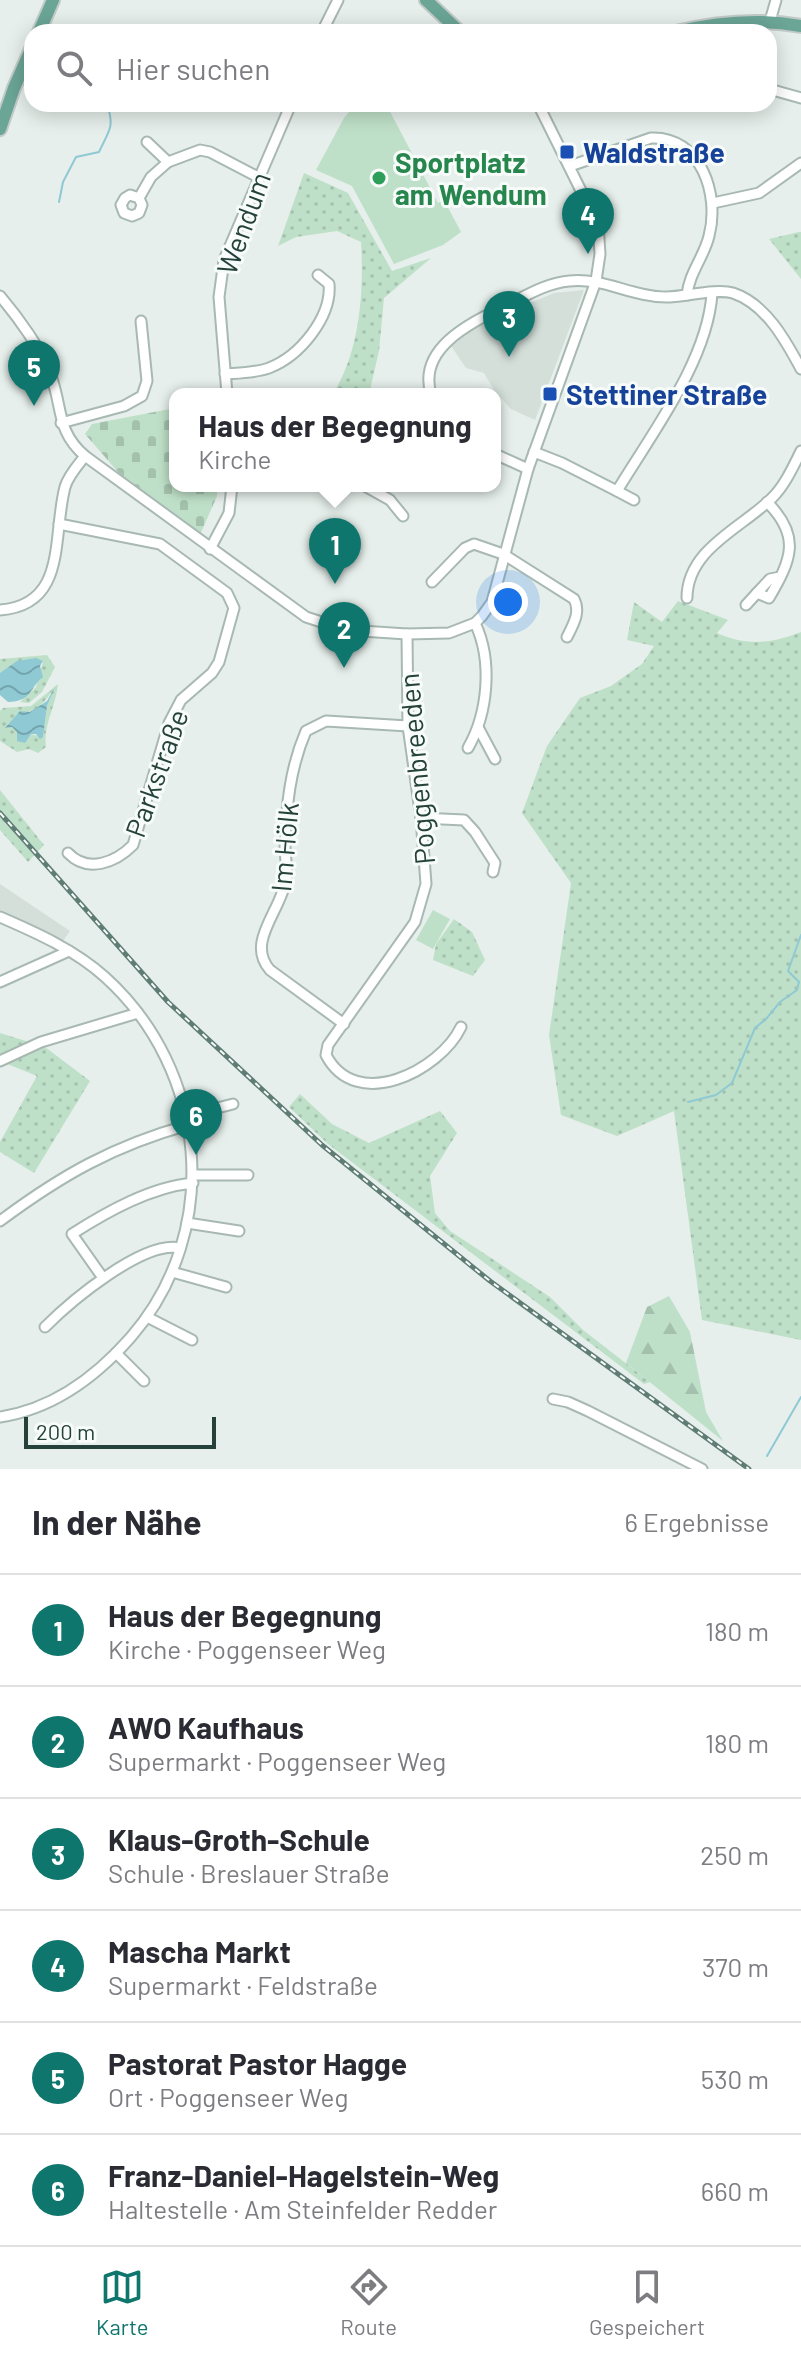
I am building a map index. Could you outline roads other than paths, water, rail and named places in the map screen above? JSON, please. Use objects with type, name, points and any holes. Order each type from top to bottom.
[{"type":"main road","points":[[426,0],[452,24]]},
{"type":"main road","points":[[42,24],[52,1]]},
{"type":"main road","points":[[711,24],[770,21],[801,26]]},
{"type":"main road","points":[[0,129],[24,65]]},
{"type":"street","points":[[326,24],[338,0]]},
{"type":"street","points":[[770,21],[776,0]]},
{"type":"street","points":[[777,91],[801,98]]},
{"type":"street","name":"Wendum","points":[[226,388],[219,297],[222,270],[228,248],[287,112]]},
{"type":"street","points":[[0,296],[51,374],[61,423],[74,447],[85,456],[294,610],[318,622],[346,630],[449,633],[475,623],[492,602],[528,469],[596,281],[600,254],[598,225],[542,112]]},
{"type":"street","points":[[570,166],[636,143],[664,138],[680,143],[694,155],[713,203],[709,237],[694,268],[687,295]]},
{"type":"street","points":[[147,142],[168,162]]},
{"type":"street","points":[[139,198],[151,177],[168,162],[200,150],[210,152],[258,177]]},
{"type":"street","points":[[713,203],[759,193],[801,163]]},
{"type":"street","points":[[225,374],[255,372],[271,367],[301,345],[317,327],[330,299],[329,284],[318,275]]},
{"type":"street","points":[[430,388],[430,368],[436,355],[468,325],[543,287],[569,281],[596,281],[629,292],[663,297],[732,293],[759,309],[783,334],[801,369]]},
{"type":"street","points":[[617,491],[693,364],[707,325],[712,293]]},
{"type":"street","points":[[61,423],[124,406],[142,396],[147,381],[141,321]]},
{"type":"street","points":[[687,598],[686,584],[706,553],[777,492],[801,451]]},
{"type":"street","points":[[534,452],[634,500]]},
{"type":"street","points":[[0,610],[32,603],[43,592],[52,570],[66,484],[85,456]]},
{"type":"street","points":[[501,457],[528,469]]},
{"type":"street","points":[[210,549],[229,513],[231,492]]},
{"type":"street","points":[[376,492],[390,500],[403,516]]},
{"type":"street","points":[[746,605],[757,593],[769,598],[791,552],[790,528],[767,502]]},
{"type":"street","name":"Parkstraße","points":[[59,524],[160,544],[227,593],[234,608],[219,662],[212,673],[181,700],[169,723],[133,845],[104,864],[74,859],[68,853]]},
{"type":"street","points":[[432,582],[465,548],[474,544],[503,554],[574,599],[577,609],[567,637]]},
{"type":"street","points":[[468,748],[479,729],[485,687],[483,653],[475,623]]},
{"type":"street","name":"Poggenbreeden","points":[[407,634],[408,726],[421,818],[426,884],[415,922],[326,1050],[330,1064],[354,1081],[379,1083],[424,1066],[457,1035],[461,1027]]},
{"type":"street","name":"Im Hölk","points":[[344,1024],[270,970],[262,962],[259,950],[287,877],[288,794],[296,754],[306,731],[326,721],[408,726]]},
{"type":"street","points":[[479,729],[495,759]]},
{"type":"street","points":[[421,818],[464,820],[495,863],[493,872]]},
{"type":"street","points":[[0,917],[69,951],[110,981],[138,1013],[166,1061],[187,1121],[193,1179],[180,1248],[172,1272],[147,1317],[94,1374],[60,1397],[30,1410],[0,1417]]},
{"type":"street","points":[[0,982],[69,951]]},
{"type":"street","points":[[0,1061],[41,1042],[138,1013]]},
{"type":"street","points":[[0,1221],[47,1186],[86,1163],[233,1104]]},
{"type":"street","points":[[103,1278],[72,1234],[116,1209],[193,1179],[248,1175]]},
{"type":"street","points":[[187,1223],[239,1231]]},
{"type":"street","points":[[45,1327],[67,1304],[103,1278],[155,1251],[172,1246],[180,1248]]},
{"type":"street","points":[[172,1272],[226,1287]]},
{"type":"street","points":[[147,1317],[192,1340]]},
{"type":"street","points":[[116,1353],[144,1381]]},
{"type":"street","points":[[553,1399],[578,1406],[702,1469]]},
{"type":"water","points":[[36,658],[43,661],[40,666],[43,677],[26,697],[8,702],[0,695],[0,673],[17,661]]},
{"type":"water","points":[[56,685],[47,706],[43,737],[40,739],[36,734],[31,734],[25,743],[17,741],[17,732],[12,727],[5,728],[20,711],[30,712],[47,701]]},
{"type":"waterway","points":[[59,202],[63,182],[76,157],[99,152],[110,129],[109,112]]},
{"type":"waterway","points":[[688,1102],[716,1095],[732,1083],[755,1028],[780,1002],[797,990],[799,982],[788,971],[801,935]]},
{"type":"waterway","points":[[767,1456],[801,1397]]},
{"type":"railway","points":[[0,813],[168,1002],[322,1145],[490,1281],[749,1469]]},
{"type":"place","name":"Waldstraße","points":[[567,152]]},
{"type":"place","name":"Sportplatz am Wendum","points":[[379,178]]},
{"type":"place","name":"Mascha Markt","points":[[588,254]]},
{"type":"place","name":"Klaus-Groth-Schule","points":[[509,357]]},
{"type":"place","name":"Stettiner Straße","points":[[550,394]]},
{"type":"place","name":"Pastorat Pastor Hagge","points":[[34,406]]},
{"type":"place","name":"Haus der Begegnung","points":[[335,584]]},
{"type":"place","name":"AWO Kaufhaus","points":[[344,668]]},
{"type":"place","name":"Franz-Daniel-Hagelstein-Weg","points":[[196,1155]]}]
